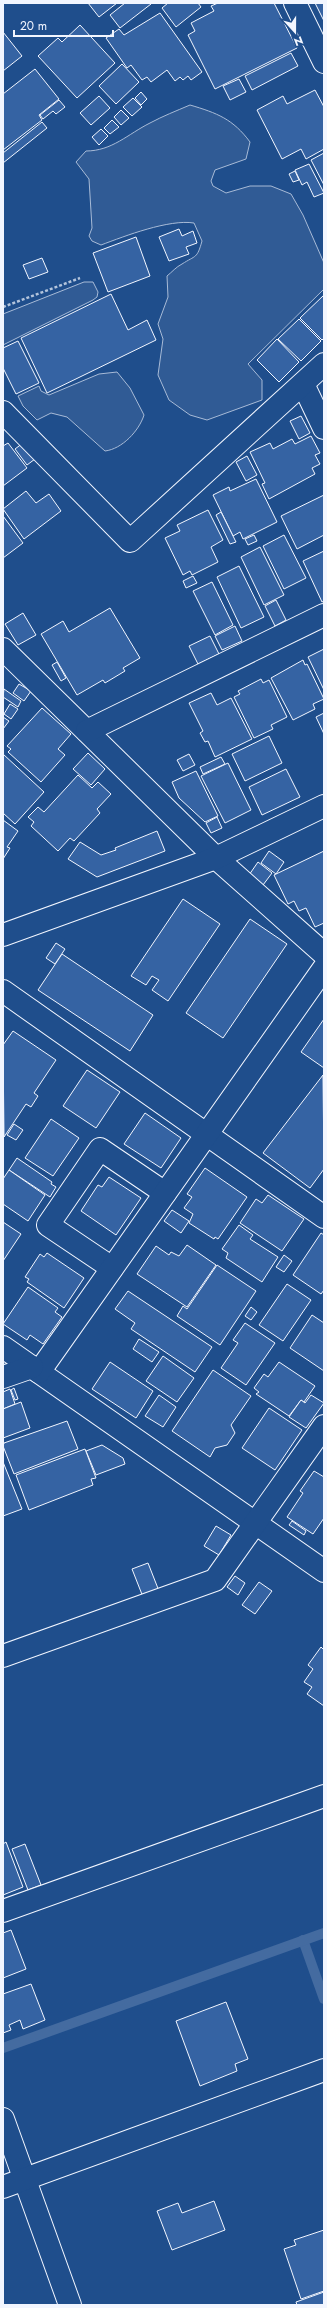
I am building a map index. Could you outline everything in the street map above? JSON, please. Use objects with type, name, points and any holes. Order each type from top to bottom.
[{"type":"street","points":[[295,3],[324,62]]},
{"type":"street","points":[[3,412],[130,541],[324,364]]},
{"type":"street","points":[[303,384],[324,428]]},
{"type":"street","points":[[87,731],[324,615]]},
{"type":"street","points":[[3,649],[216,858],[324,954]]},
{"type":"street","points":[[3,935],[216,858],[324,806]]},
{"type":"street","points":[[3,1377],[35,1370],[112,1268],[324,968]]},
{"type":"street","points":[[3,991],[324,1217]]},
{"type":"street","points":[[112,1268],[48,1225],[100,1149],[165,1193]]},
{"type":"street","points":[[3,1347],[324,1571]]},
{"type":"street","points":[[3,1656],[215,1580],[324,1426]]},
{"type":"street","points":[[3,1911],[324,1796]]},
{"type":"street","points":[[3,2187],[324,2070]]},
{"type":"street","points":[[3,2119],[70,2305]]},
{"type":"path","points":[[3,307],[80,278]]},
{"type":"shaded area","points":[[190,105],[216,114],[231,122],[250,142],[246,159],[215,170],[211,181],[213,186],[226,193],[250,186],[271,186],[291,194],[303,215],[324,263],[324,289],[248,364],[262,380],[262,400],[207,420],[190,415],[169,400],[158,375],[163,339],[158,324],[168,297],[167,276],[195,256],[199,251],[202,241],[194,223],[172,223],[134,233],[101,245],[92,241],[89,236],[92,228],[89,179],[76,162],[86,151],[112,145],[155,120]]},
{"type":"shaded area","points":[[84,282],[93,282],[98,292],[97,297],[3,345],[3,314]]},
{"type":"shaded area","points":[[117,372],[130,388],[144,415],[134,433],[118,447],[111,450],[105,451],[67,417],[51,413],[37,420],[23,406],[18,396],[39,386],[41,391],[49,395],[99,374]]},
{"type":"building","points":[[88,3],[117,3],[99,17]]},
{"type":"building","points":[[125,3],[151,4],[120,28],[110,15]]},
{"type":"building","points":[[168,3],[198,3],[201,7],[176,27],[162,8]]},
{"type":"building","points":[[218,3],[274,3],[297,48],[215,89],[188,35],[195,31],[191,23],[214,11],[211,6]]},
{"type":"building","points":[[315,3],[324,3],[324,21]]},
{"type":"building","points":[[160,13],[202,72],[191,80],[188,76],[183,80],[180,77],[175,81],[167,70],[151,82],[147,77],[142,80],[131,65],[127,68],[106,38],[119,29],[124,35]]},
{"type":"building","points":[[80,25],[115,63],[77,98],[38,56],[58,38],[62,42]]},
{"type":"building","points":[[3,32],[22,56],[3,71]]},
{"type":"building","points":[[291,53],[298,66],[252,90],[245,76]]},
{"type":"building","points":[[122,64],[139,82],[116,104],[99,86]]},
{"type":"building","points":[[35,69],[59,99],[39,115],[42,120],[3,150],[3,94]]},
{"type":"building","points":[[239,79],[246,92],[230,100],[223,86]]},
{"type":"building","points":[[315,90],[324,107],[324,149],[306,159],[301,149],[282,159],[257,110],[283,96],[287,104]]},
{"type":"building","points":[[141,92],[147,99],[141,105],[135,98]]},
{"type":"building","points":[[99,96],[110,108],[91,125],[80,113]]},
{"type":"building","points":[[133,98],[142,107],[132,116],[123,107]]},
{"type":"building","points":[[59,100],[65,107],[56,114],[53,111],[43,119],[40,115]]},
{"type":"building","points":[[121,110],[129,118],[121,125],[114,117]]},
{"type":"building","points":[[112,120],[119,127],[110,134],[104,128]]},
{"type":"building","points":[[42,122],[47,128],[3,163],[3,153]]},
{"type":"building","points":[[101,129],[108,136],[99,145],[92,137]]},
{"type":"building","points":[[324,153],[324,185],[311,160]]},
{"type":"building","points":[[309,164],[324,193],[314,197],[307,182],[302,185],[295,170]]},
{"type":"building","points":[[295,171],[299,180],[293,182],[289,174]]},
{"type":"building","points":[[179,229],[182,236],[193,231],[197,243],[186,247],[189,254],[169,261],[159,237]]},
{"type":"building","points":[[136,237],[150,276],[108,292],[93,253]]},
{"type":"building","points":[[42,258],[48,272],[29,279],[23,265]]},
{"type":"building","points":[[111,294],[128,330],[147,320],[156,340],[47,393],[21,338]]},
{"type":"building","points":[[324,295],[324,338],[322,340],[300,318]]},
{"type":"building","points":[[299,319],[321,341],[301,361],[278,339]]},
{"type":"building","points":[[277,339],[299,362],[279,382],[257,360]]},
{"type":"building","points":[[18,341],[39,383],[16,394],[3,368],[3,348]]},
{"type":"building","points":[[301,416],[310,433],[299,439],[290,421]]},
{"type":"building","points":[[311,436],[320,453],[315,455],[320,464],[312,468],[315,474],[269,499],[262,484],[265,483],[250,452],[270,443],[273,449],[292,439],[295,444]]},
{"type":"building","points":[[8,443],[27,468],[3,486],[3,446]]},
{"type":"building","points":[[23,443],[35,459],[27,465],[15,449]]},
{"type":"building","points":[[247,456],[257,475],[246,481],[236,462]]},
{"type":"building","points":[[256,479],[277,522],[243,539],[240,532],[233,536],[213,495],[229,487],[230,491]]},
{"type":"building","points":[[26,491],[36,503],[49,494],[61,511],[24,539],[3,509]]},
{"type":"building","points":[[324,495],[324,535],[297,549],[281,516]]},
{"type":"building","points":[[208,510],[223,540],[211,547],[218,562],[192,575],[190,571],[183,575],[165,538],[180,531],[177,525]]},
{"type":"building","points":[[221,512],[236,542],[230,544],[216,515]]},
{"type":"building","points":[[3,516],[23,543],[3,558]]},
{"type":"building","points":[[254,535],[257,541],[248,545],[245,539]]},
{"type":"building","points":[[284,535],[306,578],[284,589],[263,546]]},
{"type":"building","points":[[260,547],[284,595],[264,605],[241,557]]},
{"type":"building","points":[[324,551],[324,601],[322,602],[303,561]]},
{"type":"building","points":[[239,566],[264,617],[241,628],[217,577]]},
{"type":"building","points":[[193,576],[197,583],[186,588],[183,581]]},
{"type":"building","points":[[212,582],[233,625],[215,635],[193,591]]},
{"type":"building","points":[[276,600],[286,620],[275,626],[265,606]]},
{"type":"building","points":[[110,608],[140,658],[123,668],[125,671],[105,683],[103,680],[77,695],[41,634],[63,621],[69,632]]},
{"type":"building","points":[[23,613],[36,635],[18,645],[5,624]]},
{"type":"building","points":[[235,626],[242,641],[222,650],[215,636]]},
{"type":"building","points":[[210,636],[219,654],[198,664],[189,646]]},
{"type":"building","points":[[324,649],[324,690],[308,657]]},
{"type":"building","points":[[303,660],[305,665],[307,664],[324,699],[313,704],[315,709],[293,720],[271,678]]},
{"type":"building","points":[[57,662],[66,678],[61,681],[52,665]]},
{"type":"building","points":[[261,679],[263,683],[269,680],[287,717],[271,725],[273,729],[254,738],[234,697],[240,694],[238,691]]},
{"type":"building","points":[[19,684],[31,691],[24,701],[13,693]]},
{"type":"building","points":[[4,689],[21,701],[18,707],[3,697]]},
{"type":"building","points":[[211,693],[217,705],[231,698],[252,739],[215,757],[208,741],[205,742],[200,733],[203,731],[189,703]]},
{"type":"building","points":[[10,704],[18,709],[11,719],[4,714]]},
{"type":"building","points":[[42,708],[71,734],[58,749],[65,755],[41,782],[8,752],[11,749],[7,746]]},
{"type":"building","points":[[324,713],[324,734],[316,717]]},
{"type":"building","points":[[3,717],[9,721],[3,729]]},
{"type":"building","points":[[269,736],[282,763],[245,781],[232,754]]},
{"type":"building","points":[[88,753],[105,769],[91,785],[73,769]]},
{"type":"building","points":[[3,754],[44,792],[15,824],[3,813]]},
{"type":"building","points":[[189,754],[195,765],[183,771],[177,760]]},
{"type":"building","points":[[221,757],[225,764],[203,774],[200,767]]},
{"type":"building","points":[[228,763],[251,810],[225,823],[201,776]]},
{"type":"building","points":[[286,769],[300,797],[262,815],[249,787]]},
{"type":"building","points":[[196,771],[218,816],[205,822],[179,798],[172,782]]},
{"type":"building","points":[[78,775],[92,788],[98,782],[111,794],[97,809],[100,813],[74,841],[70,838],[58,851],[31,826],[34,822],[28,817],[38,807],[44,812]]},
{"type":"building","points":[[217,817],[222,828],[211,833],[206,823]]},
{"type":"building","points":[[3,820],[18,831],[7,847],[10,848],[3,859]]},
{"type":"building","points":[[157,831],[165,851],[97,877],[68,859],[80,842],[101,855],[116,850],[115,848]]},
{"type":"building","points":[[269,851],[284,862],[276,874],[261,863]]},
{"type":"building","points":[[324,851],[324,923],[315,927],[306,908],[299,911],[294,901],[288,904],[274,875]]},
{"type":"building","points":[[258,862],[272,873],[263,885],[249,875]]},
{"type":"building","points":[[183,899],[220,924],[168,1001],[152,990],[159,980],[152,976],[146,985],[131,976]]},
{"type":"building","points":[[250,919],[287,944],[223,1038],[186,1013]]},
{"type":"building","points":[[56,943],[65,949],[55,964],[46,958]]},
{"type":"building","points":[[62,954],[153,1015],[130,1051],[38,990]]},
{"type":"building","points":[[324,1019],[324,1068],[301,1052]]},
{"type":"building","points":[[13,1031],[56,1060],[34,1093],[38,1096],[31,1107],[26,1104],[4,1137],[3,1045]]},
{"type":"building","points":[[87,1070],[120,1092],[96,1128],[63,1106]]},
{"type":"building","points":[[323,1075],[324,1169],[310,1188],[263,1153]]},
{"type":"building","points":[[145,1113],[181,1138],[161,1168],[124,1144]]},
{"type":"building","points":[[51,1119],[79,1138],[53,1176],[25,1158]]},
{"type":"building","points":[[14,1124],[23,1130],[16,1140],[7,1135]]},
{"type":"building","points":[[17,1158],[52,1182],[51,1184],[56,1187],[50,1197],[9,1170]]},
{"type":"building","points":[[205,1168],[247,1197],[218,1239],[215,1237],[214,1239],[189,1223],[193,1214],[184,1208],[192,1197],[187,1194]]},
{"type":"building","points":[[9,1170],[45,1195],[28,1221],[3,1204],[3,1179]]},
{"type":"building","points":[[109,1177],[141,1198],[116,1235],[81,1211],[98,1185],[102,1187]]},
{"type":"building","points":[[268,1195],[304,1219],[282,1251],[240,1223],[256,1199],[262,1203]]},
{"type":"building","points":[[172,1210],[189,1221],[181,1233],[164,1221]]},
{"type":"building","points":[[3,1222],[21,1234],[3,1261]]},
{"type":"building","points":[[239,1225],[253,1235],[250,1239],[278,1257],[262,1282],[226,1258],[228,1253],[222,1249]]},
{"type":"building","points":[[321,1233],[324,1235],[324,1290],[321,1294],[293,1275]]},
{"type":"building","points":[[187,1245],[216,1265],[187,1307],[137,1274],[156,1246],[169,1255],[171,1252],[179,1256]]},
{"type":"building","points":[[47,1253],[84,1278],[64,1308],[27,1282],[29,1279],[25,1277],[40,1254],[44,1257]]},
{"type":"building","points":[[284,1255],[292,1261],[284,1272],[276,1267]]},
{"type":"building","points":[[217,1265],[256,1291],[220,1345],[177,1316],[183,1306],[187,1309]]},
{"type":"building","points":[[287,1284],[311,1300],[283,1341],[259,1325]]},
{"type":"building","points":[[28,1287],[58,1308],[55,1312],[62,1317],[43,1344],[30,1335],[27,1340],[3,1324]]},
{"type":"building","points":[[128,1291],[212,1347],[195,1372],[131,1329],[135,1323],[115,1309]]},
{"type":"building","points":[[251,1307],[257,1312],[251,1320],[245,1316]]},
{"type":"building","points":[[312,1315],[324,1323],[324,1371],[290,1348]]},
{"type":"building","points":[[245,1323],[275,1343],[246,1385],[221,1368],[238,1343],[233,1340]]},
{"type":"building","points":[[139,1339],[159,1352],[152,1362],[133,1349]]},
{"type":"building","points":[[163,1356],[194,1378],[177,1402],[146,1381]]},
{"type":"building","points":[[110,1362],[153,1391],[136,1418],[92,1389]]},
{"type":"building","points":[[279,1362],[315,1386],[304,1402],[301,1400],[289,1416],[256,1394],[259,1392],[254,1388],[264,1374],[268,1377]]},
{"type":"building","points":[[213,1370],[251,1396],[231,1425],[235,1433],[227,1445],[215,1448],[210,1457],[172,1431]]},
{"type":"building","points":[[14,1388],[18,1399],[15,1400],[11,1390]]},
{"type":"building","points":[[10,1389],[15,1404],[3,1409],[3,1392]]},
{"type":"building","points":[[159,1395],[176,1407],[163,1427],[145,1416]]},
{"type":"building","points":[[311,1395],[324,1403],[306,1428],[289,1417],[301,1400],[305,1403]]},
{"type":"building","points":[[21,1402],[30,1428],[3,1438],[3,1409]]},
{"type":"building","points":[[269,1408],[302,1430],[275,1470],[242,1448]]},
{"type":"building","points":[[67,1421],[78,1449],[14,1474],[3,1446],[4,1443]]},
{"type":"building","points":[[102,1445],[123,1458],[125,1464],[96,1475],[86,1451]]},
{"type":"building","points":[[85,1449],[96,1478],[91,1479],[93,1485],[29,1510],[16,1475]]},
{"type":"building","points":[[3,1462],[22,1509],[3,1516]]},
{"type":"building","points":[[314,1471],[324,1477],[324,1518],[313,1534],[287,1517],[303,1493],[300,1491]]},
{"type":"building","points":[[292,1521],[306,1531],[304,1535],[289,1525]]},
{"type":"building","points":[[216,1526],[231,1535],[219,1555],[204,1546]]},
{"type":"building","points":[[148,1563],[159,1591],[143,1597],[132,1569]]},
{"type":"building","points":[[235,1576],[245,1583],[238,1595],[227,1587]]},
{"type":"building","points":[[259,1582],[272,1591],[255,1614],[242,1605]]},
{"type":"building","points":[[321,1647],[324,1650],[324,1706],[307,1694],[312,1687],[304,1682],[313,1669],[308,1665]]},
{"type":"building","points":[[6,1842],[23,1887],[3,1895],[3,1844]]},
{"type":"building","points":[[25,1844],[41,1885],[28,1890],[12,1849]]},
{"type":"building","points":[[11,1930],[26,1969],[3,1978],[3,1933]]},
{"type":"building","points":[[31,1984],[45,2020],[23,2029],[20,2020],[9,2025],[11,2030],[3,2033],[3,1994]]},
{"type":"building","points":[[226,2002],[248,2059],[235,2064],[237,2071],[200,2086],[176,2021]]},
{"type":"building","points":[[214,2201],[225,2230],[172,2250],[157,2211],[178,2203],[182,2213]]},
{"type":"building","points":[[324,2230],[324,2291],[301,2299],[284,2249],[296,2245],[294,2240]]},
{"type":"building","points":[[324,2292],[324,2305],[297,2305],[296,2302]]},
{"type":"waterway","points":[[3,2048],[324,1933]]},
{"type":"waterway","points":[[303,1940],[324,1999]]}]
